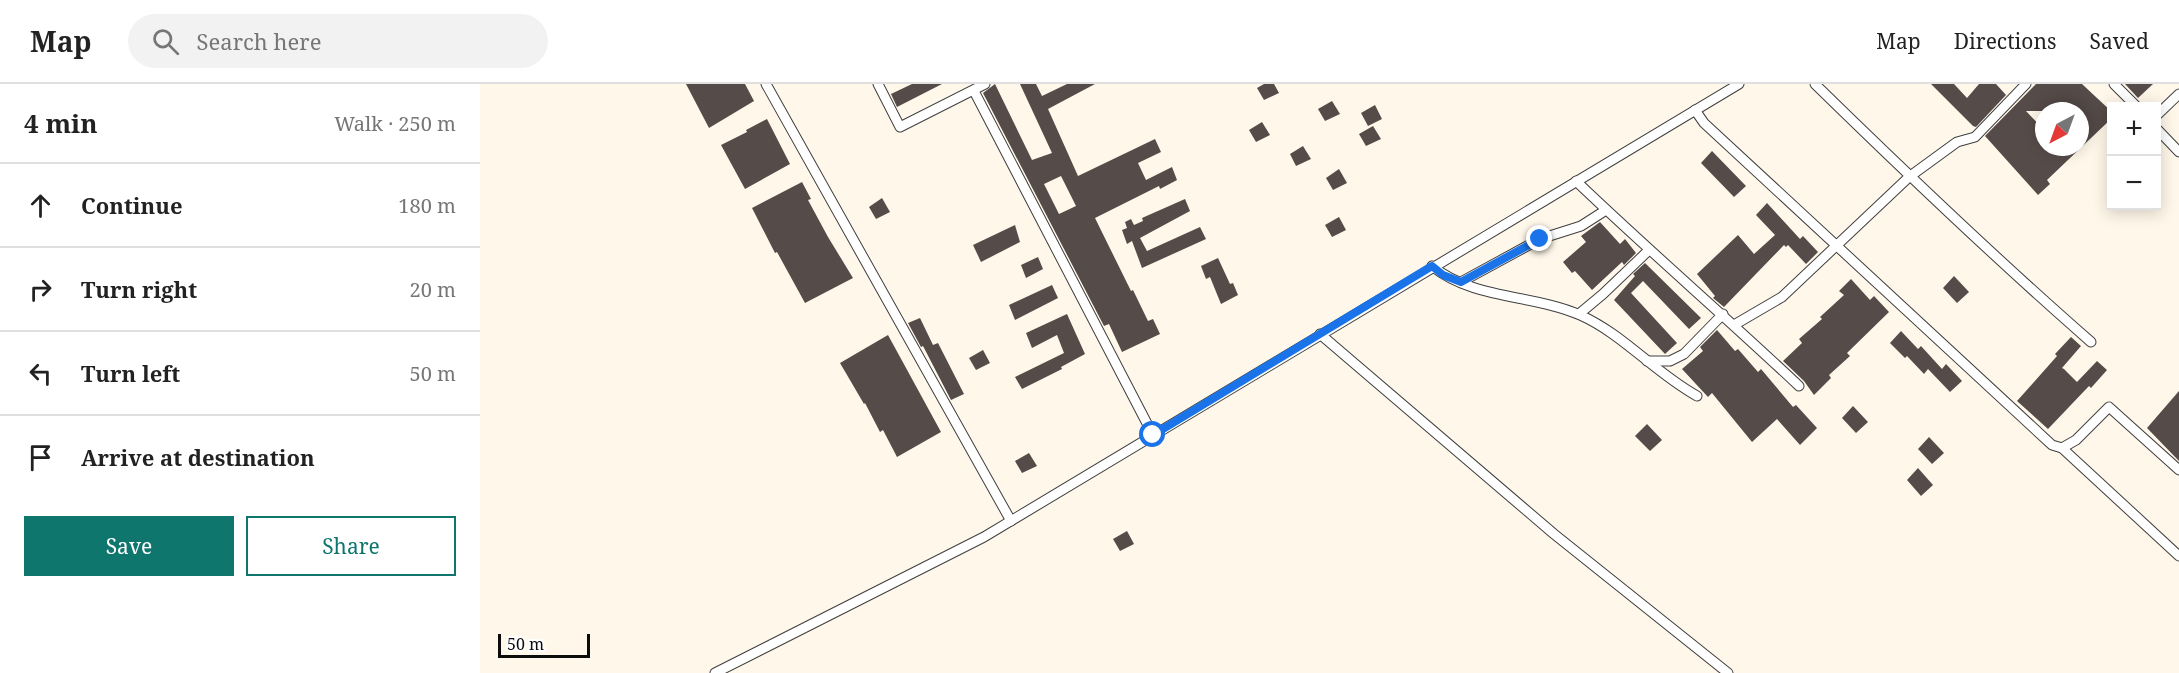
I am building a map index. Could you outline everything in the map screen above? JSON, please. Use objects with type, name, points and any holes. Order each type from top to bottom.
[{"type":"street","points":[[766,84],[1011,521]]},
{"type":"street","points":[[878,84],[900,128],[985,84]]},
{"type":"street","points":[[715,673],[984,537],[1432,266],[1739,84]]},
{"type":"street","points":[[1815,84],[1909,177],[2091,342]]},
{"type":"street","points":[[1734,325],[1782,297],[1909,177],[1957,142],[1975,137],[2026,84]]},
{"type":"street","points":[[2114,84],[2132,102]]},
{"type":"street","points":[[975,91],[1153,435]]},
{"type":"street","points":[[2161,112],[2179,94]]},
{"type":"street","points":[[1695,110],[1704,123],[2052,445],[2062,448],[2179,556]]},
{"type":"street","points":[[2161,132],[2179,152]]},
{"type":"street","points":[[1576,181],[1638,237],[1649,250],[1724,314],[1799,386]]},
{"type":"street","points":[[1461,282],[1540,239],[1581,226],[1606,210]]},
{"type":"street","points":[[1579,314],[1649,250]]},
{"type":"street","points":[[1432,266],[1443,275],[1491,294],[1522,299],[1579,314],[1602,327],[1696,396]]},
{"type":"street","points":[[1647,361],[1670,361],[1684,354],[1724,314]]},
{"type":"street","points":[[1320,334],[1554,534],[1728,673]]},
{"type":"street","points":[[2062,448],[2076,440],[2109,406],[2179,470]]},
{"type":"building","points":[[686,84],[745,84],[754,101],[709,128]]},
{"type":"building","points":[[912,84],[942,84],[897,107],[891,94]]},
{"type":"building","points":[[995,84],[1032,160],[1052,153],[1020,84],[1036,84],[1042,96],[1067,84],[1095,84],[1048,109],[1078,176],[1155,139],[1161,152],[1138,163],[1146,180],[1172,167],[1177,180],[1160,189],[1159,186],[1095,218],[1131,291],[1133,290],[1148,321],[1153,319],[1160,334],[1122,352],[1109,324],[1104,326],[983,93]],"holes":[[[1061,176],[1076,206],[1059,214],[1044,184]]]},
{"type":"building","points":[[1264,84],[1274,84],[1279,93],[1264,100],[1257,88]]},
{"type":"building","points":[[1931,84],[1954,84],[1967,98],[1979,84],[1996,84],[2006,95],[1976,127]]},
{"type":"building","points":[[2036,84],[2082,84],[2107,107],[2107,123],[2089,140],[2089,102],[2035,102],[2035,111],[2026,111],[2035,120],[2035,156],[2072,156],[2047,180],[2050,184],[2038,195],[1985,136]]},
{"type":"building","points":[[2125,84],[2153,84],[2138,98]]},
{"type":"building","points":[[1332,101],[1340,114],[1325,121],[1318,109]]},
{"type":"building","points":[[1375,105],[1382,119],[1368,126],[1361,113]]},
{"type":"building","points":[[767,119],[790,164],[745,189],[721,145]]},
{"type":"building","points":[[1262,122],[1270,135],[1256,142],[1249,130]]},
{"type":"building","points":[[1373,126],[1381,139],[1366,146],[1359,134]]},
{"type":"building","points":[[1303,146],[1311,159],[1296,166],[1290,154]]},
{"type":"building","points":[[1712,151],[1746,186],[1734,197],[1701,163]]},
{"type":"building","points":[[1339,169],[1347,183],[1333,190],[1326,178]]},
{"type":"building","points":[[802,182],[811,199],[808,200],[853,278],[805,303],[777,252],[775,253],[752,208]]},
{"type":"building","points":[[882,198],[890,212],[876,219],[869,207]]},
{"type":"building","points":[[1185,199],[1190,211],[1140,238],[1147,251],[1200,227],[1206,239],[1142,268],[1132,241],[1127,244],[1122,230],[1127,228],[1125,222],[1131,219],[1134,225],[1143,221],[1142,218]]},
{"type":"building","points":[[1767,203],[1800,239],[1803,236],[1818,252],[1806,264],[1788,245],[1786,247],[1784,245],[1724,307],[1713,298],[1715,296],[1697,274],[1738,235],[1754,254],[1775,235],[1756,215]]},
{"type":"building","points":[[1339,217],[1346,230],[1332,237],[1325,225]]},
{"type":"building","points":[[1600,222],[1620,244],[1625,239],[1636,253],[1624,265],[1622,262],[1592,290],[1575,271],[1572,273],[1563,262],[1586,242],[1581,236]]},
{"type":"building","points":[[1015,225],[1020,242],[981,262],[973,245]]},
{"type":"building","points":[[1038,257],[1043,269],[1026,278],[1021,265]]},
{"type":"building","points":[[1218,258],[1230,284],[1233,283],[1238,295],[1221,304],[1210,277],[1206,279],[1201,266]]},
{"type":"building","points":[[1645,263],[1701,318],[1689,329],[1643,281],[1631,293],[1677,343],[1665,354],[1614,300],[1635,276],[1633,274]]},
{"type":"building","points":[[1954,276],[1969,292],[1957,303],[1943,288]]},
{"type":"building","points":[[1851,279],[1870,300],[1874,296],[1889,312],[1847,353],[1850,356],[1829,375],[1831,378],[1814,395],[1804,381],[1783,361],[1802,343],[1799,339],[1844,295],[1839,291]]},
{"type":"building","points":[[1052,285],[1058,298],[1015,320],[1009,305]]},
{"type":"building","points":[[1067,314],[1085,354],[1061,367],[1062,369],[1022,389],[1015,377],[1064,353],[1057,335],[1032,348],[1026,333]]},
{"type":"building","points":[[920,318],[933,345],[938,343],[964,394],[951,400],[923,346],[921,347],[908,323]]},
{"type":"building","points":[[1717,330],[1758,372],[1761,369],[1793,407],[1796,405],[1817,428],[1800,445],[1777,419],[1752,442],[1712,393],[1708,397],[1682,369],[1703,351],[1700,347]]},
{"type":"building","points":[[1901,331],[1918,349],[1921,346],[1942,369],[1946,364],[1962,381],[1950,392],[1928,369],[1924,374],[1907,356],[1905,358],[1890,343]]},
{"type":"building","points":[[888,335],[941,432],[897,457],[883,430],[880,432],[840,363]]},
{"type":"building","points":[[2071,337],[2081,346],[2062,368],[2077,382],[2097,361],[2107,370],[2048,429],[2017,401]]},
{"type":"building","points":[[983,350],[990,363],[976,370],[969,358]]},
{"type":"building","points":[[2179,391],[2179,461],[2147,428]]},
{"type":"building","points":[[1853,406],[1868,422],[1856,433],[1842,418]]},
{"type":"building","points":[[1647,424],[1662,440],[1650,451],[1635,436]]},
{"type":"building","points":[[1929,437],[1944,453],[1932,464],[1918,449]]},
{"type":"building","points":[[1029,453],[1037,466],[1022,473],[1015,461]]},
{"type":"building","points":[[1918,468],[1933,485],[1921,496],[1907,480]]},
{"type":"building","points":[[1127,531],[1134,544],[1120,551],[1113,539]]},
{"type":"route","points":[[1153,435],[1432,266],[1443,275],[1461,282],[1540,239]]}]
